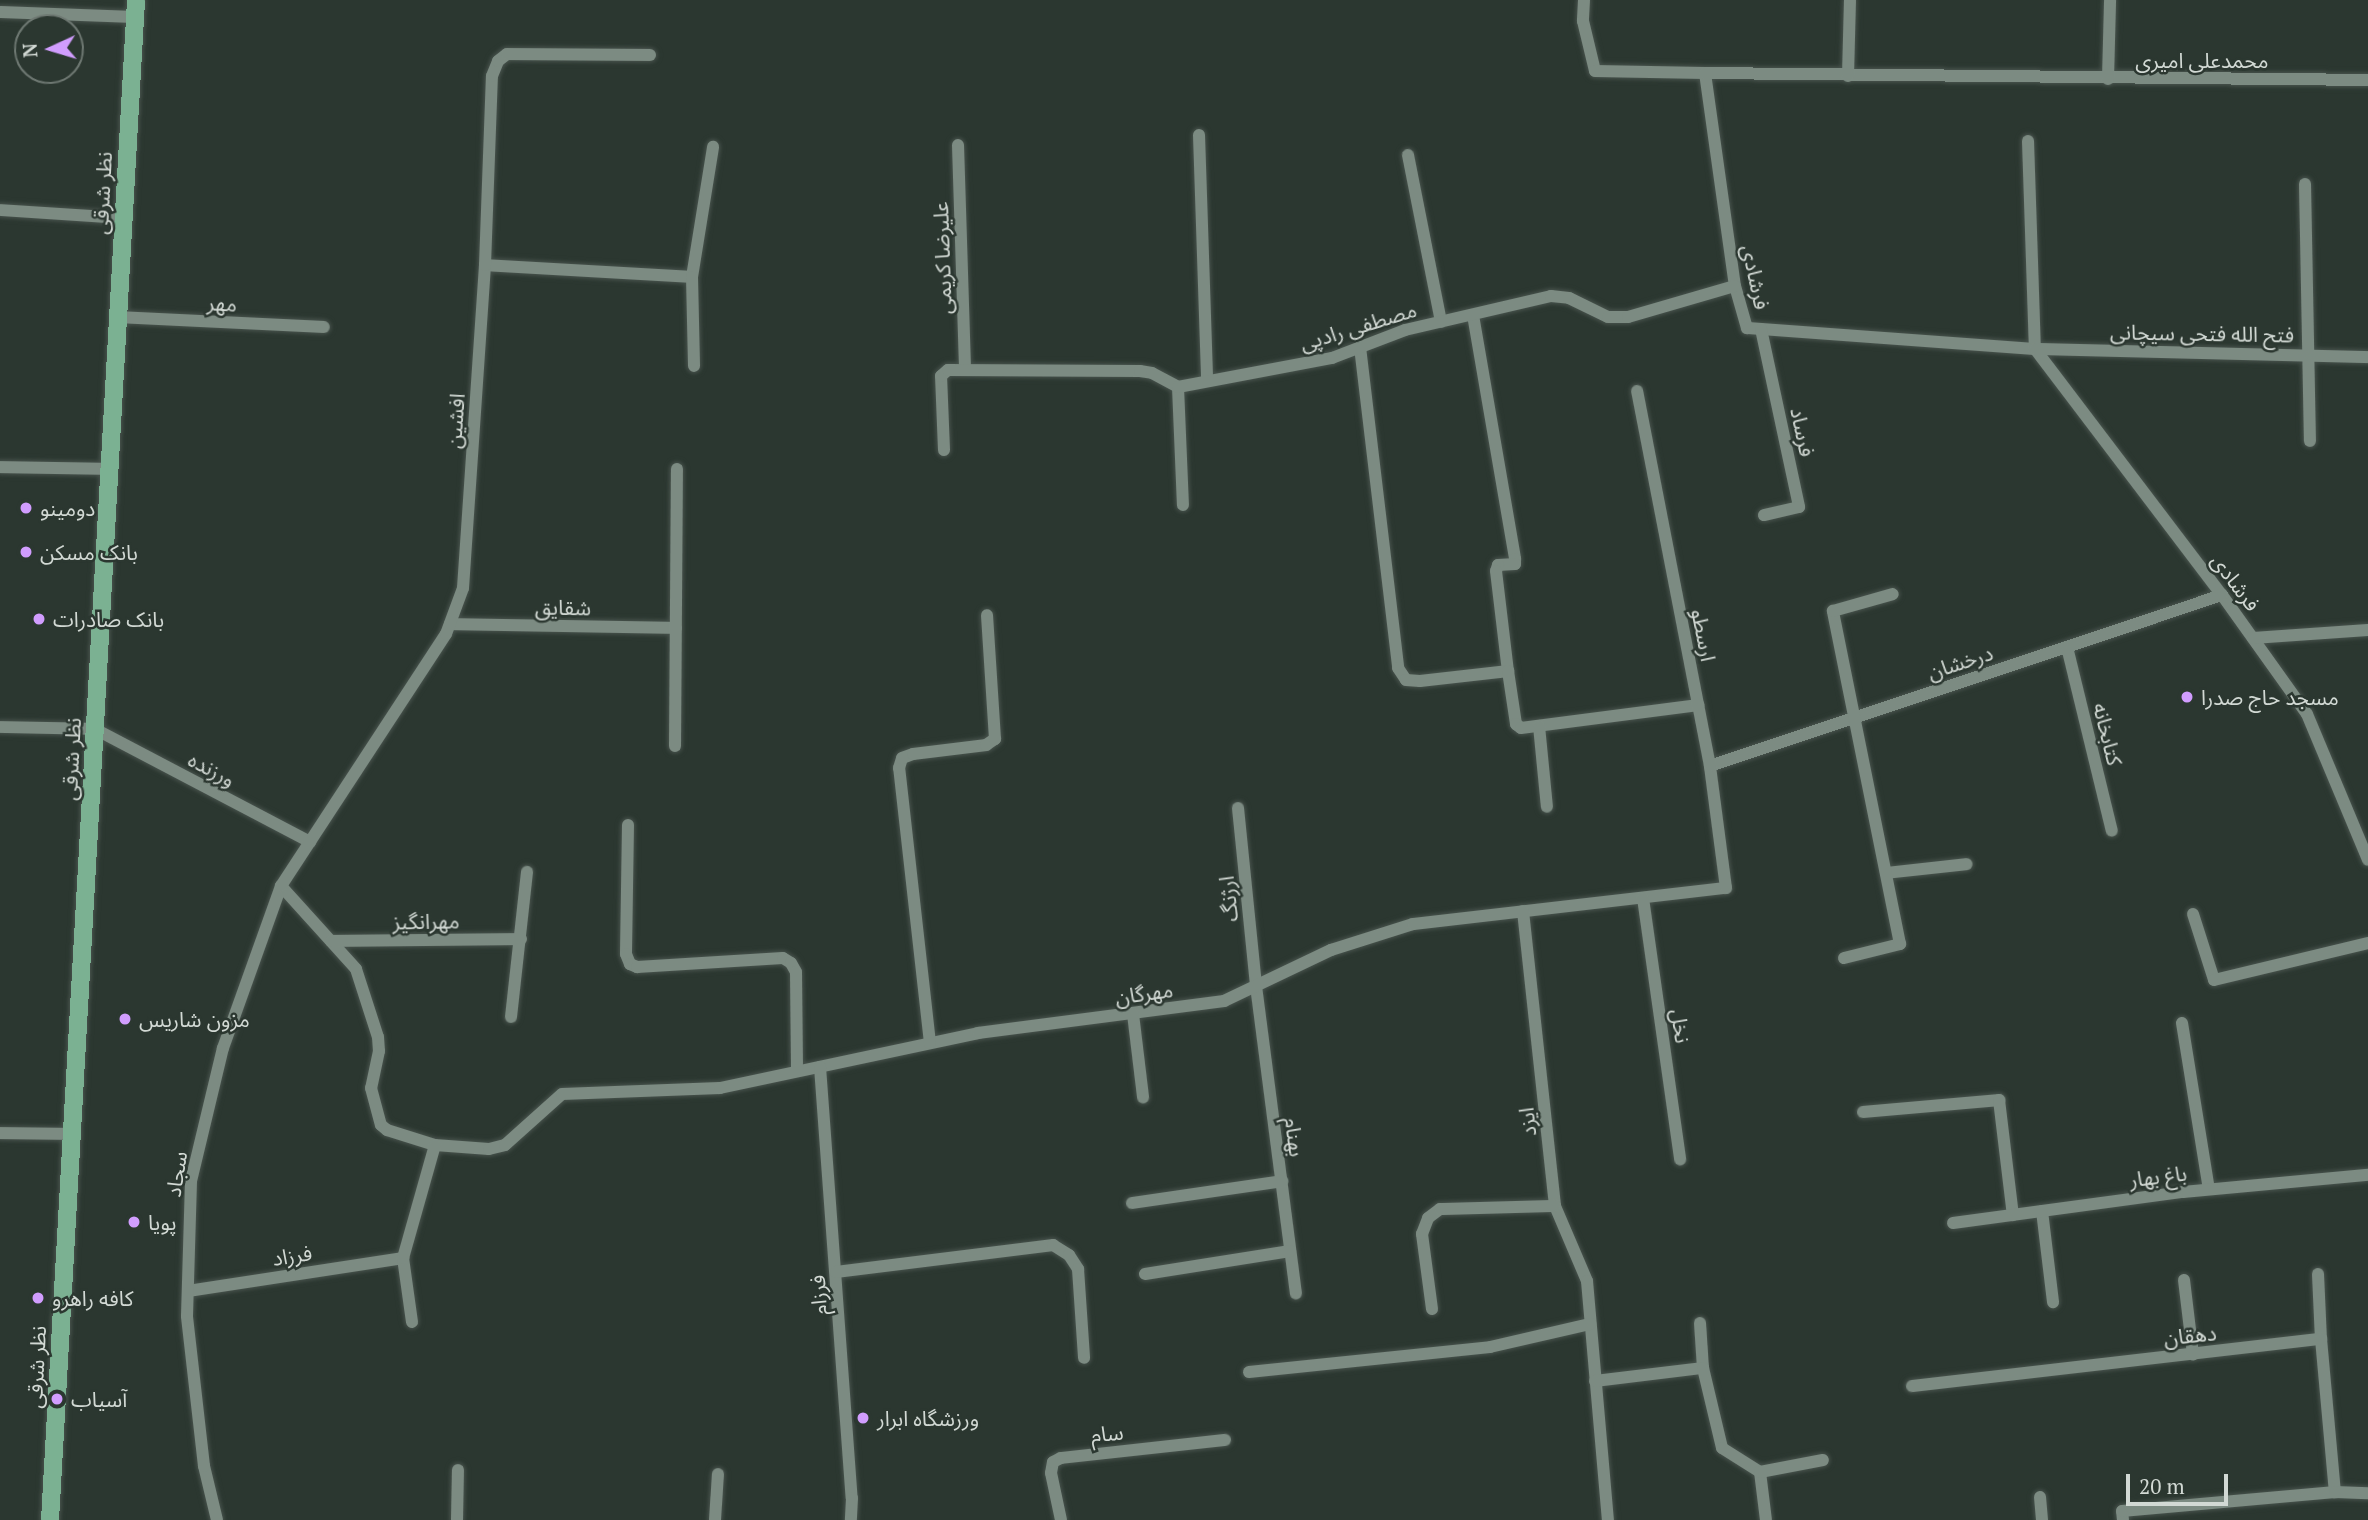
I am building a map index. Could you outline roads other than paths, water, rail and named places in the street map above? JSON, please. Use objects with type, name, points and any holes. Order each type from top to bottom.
[{"type":"main road","name":"نظر شرقی","points":[[50,1520],[135,9]]},
{"type":"street","points":[[1584,0],[1583,21],[1595,71],[1848,76],[1850,0]]},
{"type":"street","points":[[2108,79],[2110,0]]},
{"type":"street","points":[[0,12],[135,9]]},
{"type":"street","name":"افشین","points":[[281,886],[446,634],[463,588],[485,265],[492,76],[498,61],[508,54],[650,55]]},
{"type":"street","name":"فرشادی","points":[[1704,73],[1735,286],[1747,328],[2035,349],[2222,595],[2307,714],[2368,860]]},
{"type":"street","name":"محمدعلی امیری","points":[[1848,76],[2368,80]]},
{"type":"street","points":[[1199,135],[1207,381]]},
{"type":"street","points":[[2028,141],[2035,349]]},
{"type":"street","name":"علیرضا کریمی","points":[[958,145],[965,370]]},
{"type":"street","points":[[694,366],[692,276],[713,147]]},
{"type":"street","points":[[1408,155],[1441,322]]},
{"type":"street","points":[[2305,184],[2306,355],[2310,441]]},
{"type":"street","points":[[0,210],[124,218]]},
{"type":"street","points":[[485,265],[692,276]]},
{"type":"street","name":"مصطفی رادپی","points":[[1178,387],[1332,358],[1405,330],[1551,296],[1569,298],[1608,317],[1628,317],[1735,286]]},
{"type":"street","points":[[1473,315],[1516,559],[1515,564],[1498,565],[1496,571],[1516,724],[1521,728],[1699,705]]},
{"type":"street","name":"مهر","points":[[118,317],[324,327]]},
{"type":"street","name":"فرساد","points":[[1761,329],[1799,507],[1764,515]]},
{"type":"street","points":[[1360,347],[1398,668],[1406,680],[1420,681],[1508,671]]},
{"type":"street","name":"فتح الله فتحی سیچانی","points":[[2035,349],[2368,357]]},
{"type":"street","points":[[944,450],[943,372],[965,370],[1152,373],[1178,387],[1182,505]]},
{"type":"street","name":"ارسطو","points":[[1637,391],[1710,766],[1726,888]]},
{"type":"street","points":[[0,467],[110,469]]},
{"type":"street","points":[[675,746],[677,469]]},
{"type":"street","points":[[1844,958],[1900,944],[1833,611],[1893,594]]},
{"type":"street","name":"درخشان","points":[[1710,766],[2222,595]]},
{"type":"street","points":[[930,1043],[900,768],[902,758],[912,754],[986,745],[995,739],[987,615]]},
{"type":"street","name":"شقایق","points":[[450,624],[676,628]]},
{"type":"street","points":[[2253,638],[2368,630]]},
{"type":"street","name":"کتابخانه","points":[[2067,647],[2112,831]]},
{"type":"street","points":[[1539,726],[1547,807]]},
{"type":"street","points":[[0,727],[95,729]]},
{"type":"street","name":"ورزنده","points":[[95,729],[310,842]]},
{"type":"street","name":"ارژنگ","points":[[1238,808],[1256,986]]},
{"type":"street","points":[[628,825],[626,954],[630,964],[637,967],[783,958],[791,963],[796,972],[797,1071]]},
{"type":"street","points":[[1886,873],[1967,864]]},
{"type":"street","points":[[510,1017],[527,872]]},
{"type":"street","points":[[281,886],[356,969],[378,1037],[379,1051],[371,1088],[381,1125],[387,1130],[435,1145],[403,1258],[412,1322]]},
{"type":"street","name":"سجاد","points":[[217,1520],[204,1465],[187,1316],[191,1181],[223,1048],[281,886]]},
{"type":"street","name":"مهرگان","points":[[435,1145],[489,1149],[505,1145],[562,1094],[719,1088],[978,1033],[1224,1001],[1331,950],[1413,924],[1726,888]]},
{"type":"street","name":"نخل","points":[[1643,898],[1680,1159]]},
{"type":"street","name":"ایزد","points":[[1523,911],[1555,1206],[1587,1281],[1608,1520]]},
{"type":"street","points":[[2193,914],[2214,980],[2368,943]]},
{"type":"street","name":"مهرانگیز","points":[[331,941],[521,939]]},
{"type":"street","name":"بهنام","points":[[1256,986],[1296,1293]]},
{"type":"street","points":[[1133,1014],[1143,1097]]},
{"type":"street","points":[[2182,1023],[2209,1189]]},
{"type":"street","name":"فرزام","points":[[820,1067],[852,1498],[851,1520]]},
{"type":"street","points":[[1863,1112],[2000,1100],[2013,1215]]},
{"type":"street","points":[[0,1133],[72,1134]]},
{"type":"street","name":"باغ بهار","points":[[1954,1223],[2209,1189],[2368,1175]]},
{"type":"street","points":[[1132,1203],[1282,1181]]},
{"type":"street","points":[[1432,1309],[1422,1234],[1428,1218],[1440,1209],[1555,1206]]},
{"type":"street","points":[[2042,1211],[2053,1302]]},
{"type":"street","points":[[836,1272],[1053,1245],[1069,1255],[1078,1269],[1084,1358]]},
{"type":"street","points":[[1145,1274],[1290,1251]]},
{"type":"street","name":"فرزاد","points":[[188,1291],[403,1258]]},
{"type":"street","points":[[2318,1274],[2320,1339],[2335,1492]]},
{"type":"street","points":[[2184,1280],[2193,1354]]},
{"type":"street","points":[[1700,1323],[1703,1368],[1722,1448],[1760,1472],[1823,1460]]},
{"type":"street","points":[[1249,1372],[1490,1348],[1590,1324]]},
{"type":"street","name":"دهقان","points":[[1912,1386],[2320,1339]]},
{"type":"street","points":[[1595,1381],[1703,1368]]},
{"type":"street","name":"سام","points":[[1061,1520],[1051,1473],[1053,1462],[1062,1458],[1225,1440]]},
{"type":"street","points":[[457,1520],[458,1470]]},
{"type":"street","points":[[1760,1472],[1766,1520]]},
{"type":"street","points":[[715,1520],[718,1474]]},
{"type":"street","points":[[2123,1520],[2122,1511],[2335,1492],[2368,1493]]},
{"type":"street","points":[[2040,1497],[2042,1520]]},
{"type":"place","name":"دومینو","points":[[26,508]]},
{"type":"place","name":"بانک مسکن","points":[[26,552]]},
{"type":"place","name":"بانک صادرات","points":[[39,619]]},
{"type":"place","name":"مسجد حاج صدرا","points":[[2187,697]]},
{"type":"place","name":"مزون شاریس","points":[[125,1019]]},
{"type":"place","name":"پویا","points":[[134,1222]]},
{"type":"place","name":"کافه راهرو","points":[[38,1298]]},
{"type":"place","name":"آسیاب","points":[[57,1399]]},
{"type":"place","name":"ورزشگاه ابرار","points":[[863,1418]]}]
